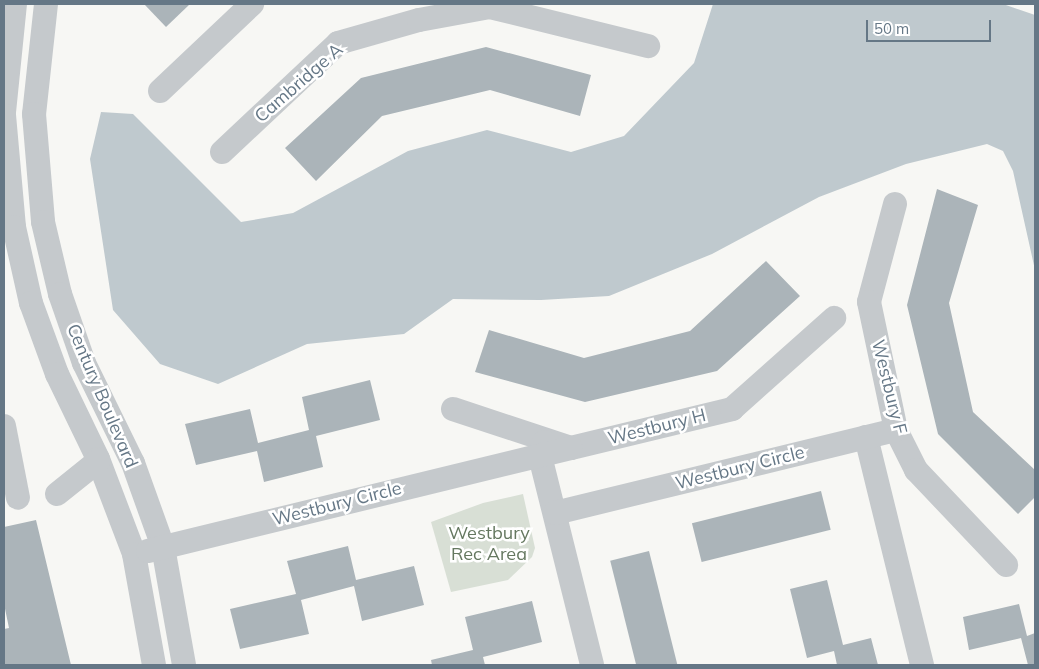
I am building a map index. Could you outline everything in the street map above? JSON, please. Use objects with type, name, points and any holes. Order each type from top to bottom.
[{"type":"street","name":"Century Boulevard","points":[[16,4],[4,114],[14,227],[31,303],[57,374],[98,461],[134,554],[154,665]]},
{"type":"street","name":"Century Boulevard","points":[[46,4],[34,114],[43,222],[60,294],[84,362],[133,463],[163,547],[184,665]]},
{"type":"street","points":[[160,91],[252,4]]},
{"type":"street","name":"Cambridge A","points":[[222,152],[338,43],[418,12],[490,7],[648,46]]},
{"type":"street","name":"Westbury F","points":[[895,204],[869,302],[896,430],[916,470],[1006,565]]},
{"type":"street","name":"Westbury H","points":[[543,447],[571,448],[732,409],[834,318]]},
{"type":"street","points":[[453,409],[543,447],[555,513],[592,665]]},
{"type":"street","name":"Westbury Circle","points":[[555,513],[896,430]]},
{"type":"street","points":[[866,437],[922,665]]},
{"type":"street","points":[[5,438],[18,498]]},
{"type":"street","name":"Westbury Circle","points":[[134,554],[543,447]]},
{"type":"street","points":[[57,494],[98,461]]},
{"type":"green space","name":"Westbury Rec Area","points":[[523,494],[535,548],[532,557],[508,580],[451,592],[431,522],[483,503]]},
{"type":"shaded area","points":[[713,4],[1003,4],[1035,15],[1035,270],[1013,171],[1003,151],[987,144],[906,164],[819,197],[712,254],[609,296],[541,300],[453,299],[404,334],[307,344],[218,384],[160,364],[113,310],[90,159],[101,112],[133,114],[241,222],[293,213],[408,151],[487,130],[571,152],[624,136],[694,63]]},
{"type":"building","points":[[144,4],[190,4],[166,27]]},
{"type":"building","points":[[486,47],[591,75],[580,116],[490,90],[382,116],[316,181],[285,148],[361,78]]},
{"type":"building","points":[[937,189],[978,205],[949,303],[973,412],[1035,470],[1035,497],[1018,514],[938,434],[907,305]]},
{"type":"building","points":[[766,261],[800,296],[717,371],[585,402],[475,372],[489,330],[584,358],[690,331]]},
{"type":"building","points":[[370,380],[380,420],[316,436],[323,467],[264,482],[257,451],[196,465],[185,424],[250,409],[258,443],[309,430],[302,397]]},
{"type":"building","points":[[821,491],[831,530],[702,562],[692,523]]},
{"type":"building","points":[[36,520],[71,665],[4,665],[4,629],[9,628],[4,604],[4,527]]},
{"type":"building","points":[[348,546],[356,580],[414,566],[424,605],[362,621],[354,586],[301,600],[309,634],[240,649],[230,609],[296,594],[287,561]]},
{"type":"building","points":[[649,551],[677,665],[636,665],[610,561]]},
{"type":"building","points":[[827,580],[843,645],[871,638],[878,665],[837,665],[834,651],[807,658],[790,589]]},
{"type":"building","points":[[532,601],[542,642],[483,657],[485,665],[432,665],[431,660],[473,650],[465,617]]},
{"type":"building","points":[[1019,604],[1027,636],[1035,633],[1035,665],[1028,665],[1021,638],[969,650],[963,617]]}]
